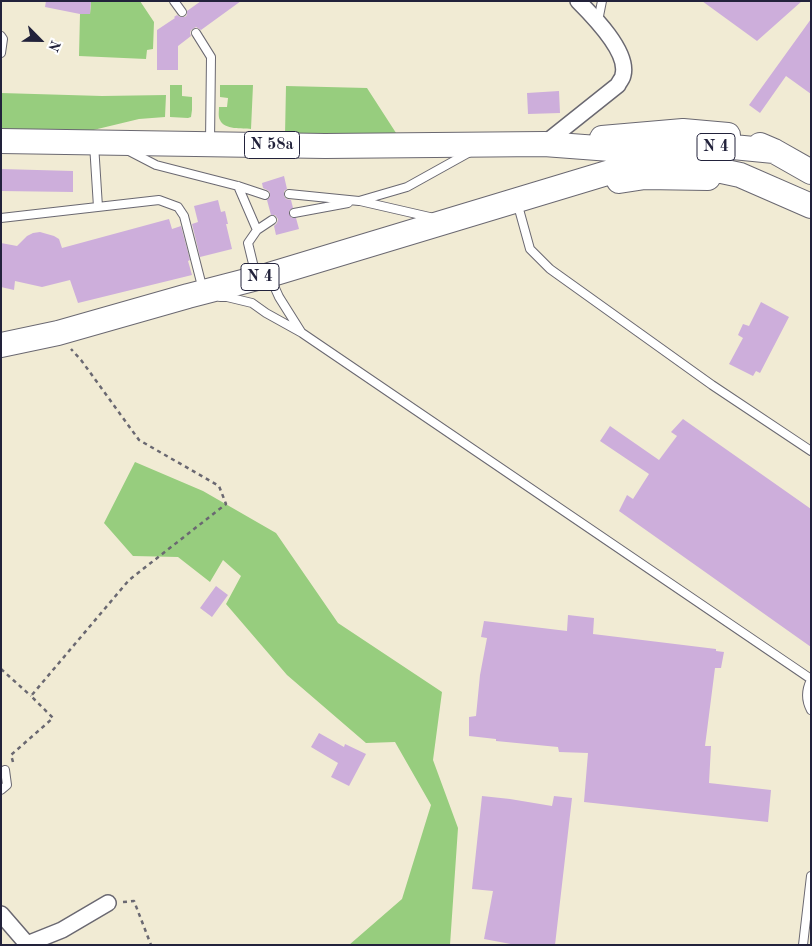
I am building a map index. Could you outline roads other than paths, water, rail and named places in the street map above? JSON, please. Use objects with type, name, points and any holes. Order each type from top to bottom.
[{"type":"main road","name":"N 58a","points":[[544,144],[683,131],[730,135],[754,142],[774,151]]},
{"type":"main road","name":"N 58a","points":[[1,141],[325,146],[544,144],[624,150],[660,157]]},
{"type":"main road","name":"N 4","points":[[1,345],[58,333],[263,277],[660,157],[702,148],[733,147],[774,151],[811,172]]},
{"type":"main road","points":[[660,157],[740,176],[771,189]]},
{"type":"main road","name":"N 4","points":[[517,200],[603,183],[645,177],[709,178],[771,189],[811,206]]},
{"type":"street","points":[[544,144],[618,85],[623,75],[623,64],[617,49],[598,21],[578,1]]},
{"type":"street","points":[[1,914],[28,944],[62,930],[108,903]]},
{"type":"lane","points":[[174,1],[182,12]]},
{"type":"lane","points":[[598,21],[602,1]]},
{"type":"lane","points":[[196,33],[211,57],[210,144]]},
{"type":"lane","points":[[1,36],[3,39],[1,53]]},
{"type":"lane","points":[[98,207],[104,143],[156,165],[238,186],[265,195]]},
{"type":"lane","points":[[294,213],[359,201],[407,187],[483,144]]},
{"type":"lane","points":[[238,186],[257,230]]},
{"type":"lane","points":[[289,194],[359,201],[448,221]]},
{"type":"lane","points":[[1,218],[159,200],[178,207],[184,216],[196,294],[226,297],[252,303],[302,333],[811,679],[806,697],[811,710]]},
{"type":"lane","points":[[517,200],[530,249],[550,269],[712,385],[811,451]]},
{"type":"lane","points":[[272,220],[257,230],[248,243],[263,277],[302,333]]},
{"type":"lane","points":[[4,787],[5,770]]},
{"type":"lane","points":[[803,945],[811,876]]}]
